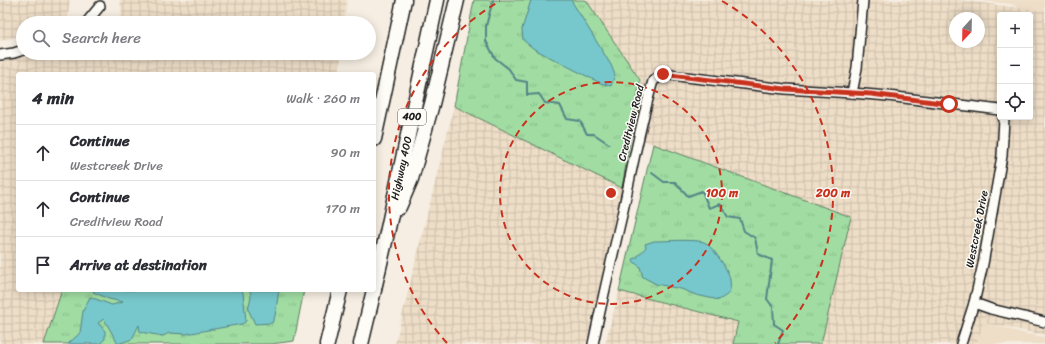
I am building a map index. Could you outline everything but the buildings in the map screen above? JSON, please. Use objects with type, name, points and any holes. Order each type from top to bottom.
[{"type":"highway","points":[[376,130],[404,0]]},
{"type":"highway","name":"Highway 400","points":[[376,281],[437,0]]},
{"type":"highway","points":[[387,233],[412,178],[432,104],[457,0]]},
{"type":"highway","points":[[327,344],[340,292]]},
{"type":"highway","name":"Highway 400","points":[[361,344],[374,292]]},
{"type":"street","points":[[863,0],[852,93],[997,110]]},
{"type":"street","points":[[92,16],[100,6]]},
{"type":"street","points":[[0,55],[16,52]]},
{"type":"street","name":"Creditview Road","points":[[593,344],[640,130],[653,81],[663,74],[785,89],[852,93]]},
{"type":"street","name":"Westcreek Drive","points":[[961,344],[974,303],[983,264],[1002,156],[1004,120]]},
{"type":"street","points":[[974,303],[991,309],[1045,322]]},
{"type":"shaded area","points":[[0,0],[70,0],[68,16],[16,16],[16,37],[0,41]]},
{"type":"shaded area","points":[[120,0],[347,0],[345,16],[120,16],[122,14]]},
{"type":"shaded area","points":[[586,0],[960,0],[1045,11],[1045,335],[983,323],[977,344],[821,344],[851,217],[631,136],[640,80]]},
{"type":"shaded area","points":[[974,0],[1045,0],[1045,12],[1024,10],[1011,4]]},
{"type":"shaded area","points":[[16,58],[16,60],[340,60],[339,72],[16,72],[16,292],[61,292],[44,344],[0,344],[0,62]]},
{"type":"shaded area","points":[[454,106],[622,188],[586,344],[395,344]]},
{"type":"shaded area","points":[[619,291],[738,322],[733,344],[605,344]]},
{"type":"shaded area","points":[[982,322],[1027,334],[1045,337],[1045,344],[977,344]]},
{"type":"green space","points":[[474,0],[586,0],[640,80],[622,188],[454,106]]},
{"type":"green space","points":[[653,144],[851,217],[821,344],[733,344],[738,322],[619,291]]},
{"type":"green space","points":[[61,292],[304,292],[294,341],[271,344],[44,344]]},
{"type":"water","points":[[531,0],[571,0],[611,65],[615,75],[611,86],[600,83],[534,49],[523,40],[522,29]]},
{"type":"water","points":[[680,240],[704,242],[707,244],[717,255],[730,278],[730,290],[726,296],[719,300],[696,295],[681,289],[656,284],[643,277],[640,267],[633,261],[634,258],[637,258],[646,247],[645,244],[654,241]]},
{"type":"water","points":[[93,292],[243,292],[246,321],[242,324],[186,334],[169,333],[163,336],[140,332],[139,325],[132,339],[118,344],[104,319],[98,323],[105,331],[105,339],[99,344],[68,344],[80,333],[83,311],[90,297],[112,305],[123,302],[109,299]]},
{"type":"water","points":[[250,292],[279,292],[275,316],[272,323],[255,324],[248,309],[251,297]]},
{"type":"waterway","points":[[493,0],[486,26],[486,41],[495,58],[509,69],[516,80],[527,82],[527,95],[539,94],[545,103],[560,105],[567,119],[580,121],[587,134],[594,134],[609,144]]},
{"type":"waterway","points":[[652,173],[664,182],[675,182],[688,196],[702,191],[709,208],[720,204],[728,217],[740,219],[744,231],[755,238],[758,254],[772,260],[767,299],[773,307],[774,324],[783,330],[778,344]]},
{"type":"route","points":[[663,74],[785,89],[888,96],[949,104]]}]
